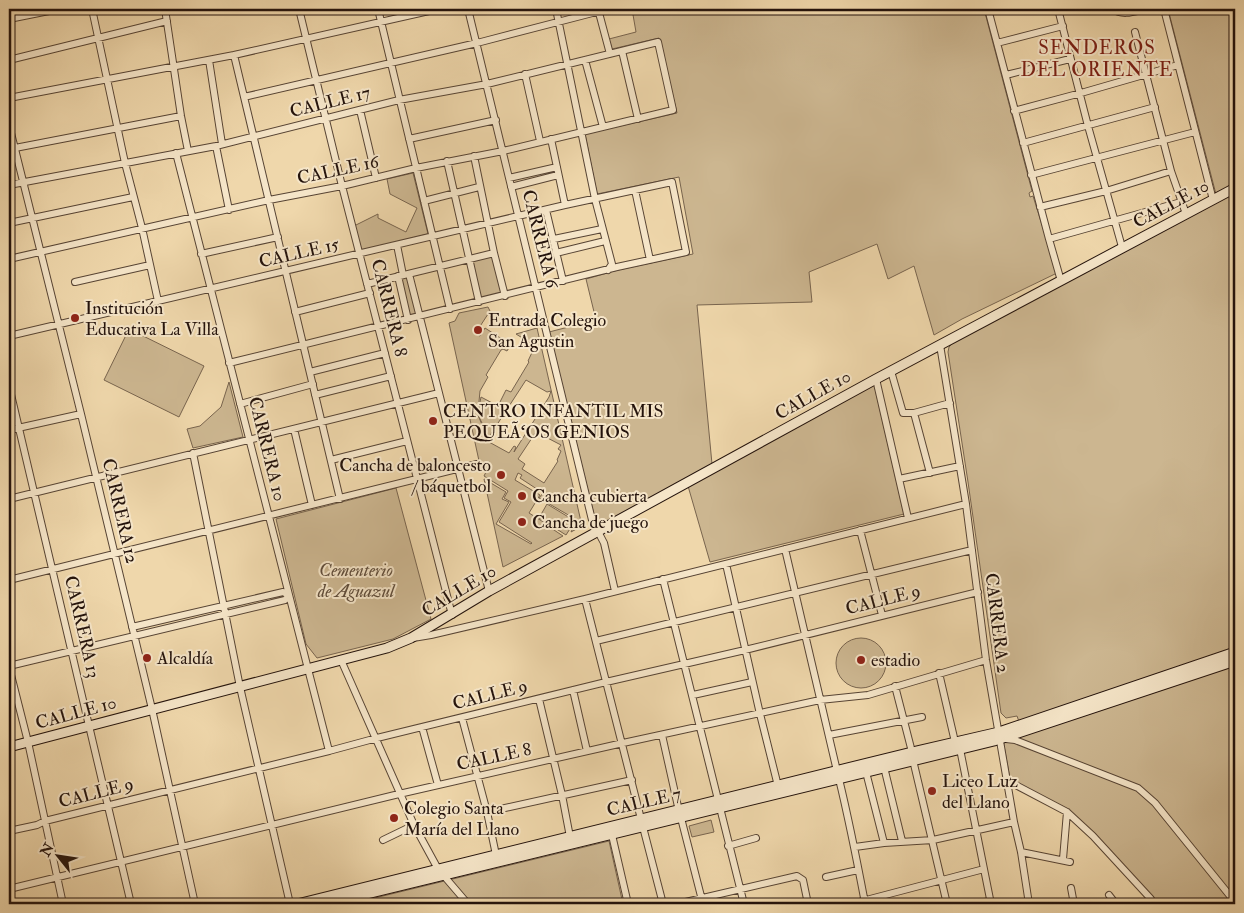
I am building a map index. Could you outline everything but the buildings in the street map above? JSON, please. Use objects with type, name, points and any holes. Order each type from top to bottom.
[{"type":"main road","name":"CALLE 10","points":[[9,746],[387,648],[411,638],[489,591],[876,379],[1235,188]]},
{"type":"main road","points":[[999,735],[1235,652]]},
{"type":"main road","points":[[999,735],[1235,661]]},
{"type":"main road","name":"CALLE 7","points":[[326,904],[496,855],[718,805],[999,735]]},
{"type":"main road","name":"CALLE 7","points":[[718,805],[778,786],[866,772],[912,756]]},
{"type":"main road","name":"CALLE 7","points":[[297,904],[612,835],[642,823]]},
{"type":"street","points":[[9,19],[59,9]]},
{"type":"street","points":[[92,9],[117,128],[158,301]]},
{"type":"street","points":[[165,9],[188,151]]},
{"type":"street","name":"CARRERA 8","points":[[299,9],[325,119],[452,614]]},
{"type":"street","points":[[378,9],[450,309]]},
{"type":"street","points":[[9,98],[234,55],[438,9]]},
{"type":"street","name":"CARRERA 6","points":[[468,9],[592,520],[604,543],[615,591]]},
{"type":"street","points":[[556,9],[595,199],[612,264],[608,270]]},
{"type":"street","points":[[244,97],[477,43],[598,10],[608,9]]},
{"type":"street","points":[[996,9],[988,10],[1061,281]]},
{"type":"street","points":[[1058,9],[1122,247]]},
{"type":"street","points":[[1112,9],[1125,14],[1145,9]]},
{"type":"street","points":[[1164,9],[1213,200]]},
{"type":"street","points":[[598,10],[610,54]]},
{"type":"street","points":[[9,60],[167,20]]},
{"type":"street","points":[[997,43],[1063,26]]},
{"type":"street","points":[[1135,32],[1171,172],[1186,214]]},
{"type":"street","name":"CALLE 17","points":[[9,184],[219,145],[400,100],[487,84],[658,42],[673,110]]},
{"type":"street","points":[[622,51],[638,119]]},
{"type":"street","points":[[234,55],[340,499]]},
{"type":"street","points":[[1006,76],[1070,59]]},
{"type":"street","points":[[209,60],[229,210]]},
{"type":"street","points":[[585,60],[603,127]]},
{"type":"street","points":[[1014,110],[1178,65]]},
{"type":"street","points":[[525,74],[540,141]]},
{"type":"street","points":[[1023,144],[1154,107]]},
{"type":"street","points":[[360,110],[376,178]]},
{"type":"street","name":"CALLE 16","points":[[9,260],[142,228],[342,186],[416,168],[503,151],[673,110]]},
{"type":"street","points":[[15,148],[181,116]]},
{"type":"street","points":[[409,139],[496,120]]},
{"type":"street","name":"CARRERA 12","points":[[9,125],[152,709],[195,904]]},
{"type":"street","points":[[1031,175],[1195,132]]},
{"type":"street","points":[[551,139],[565,206]]},
{"type":"street","name":"CARRERA 10","points":[[176,153],[329,751]]},
{"type":"street","points":[[474,156],[487,224],[505,296]]},
{"type":"street","points":[[447,162],[479,302]]},
{"type":"street","points":[[509,178],[557,167]]},
{"type":"street","points":[[1040,207],[1106,191],[1171,172]]},
{"type":"street","points":[[512,187],[558,175]]},
{"type":"street","name":"CALLE 15","points":[[9,336],[518,216],[672,182],[686,252],[650,260]]},
{"type":"street","points":[[424,201],[479,187]]},
{"type":"street","points":[[229,364],[650,260],[635,190]]},
{"type":"street","points":[[9,223],[133,197]]},
{"type":"street","points":[[1049,239],[1181,202]]},
{"type":"street","points":[[546,210],[563,281]]},
{"type":"street","points":[[554,239],[602,229]]},
{"type":"street","points":[[201,254],[278,237]]},
{"type":"street","points":[[556,253],[605,241]]},
{"type":"street","points":[[397,245],[403,275],[408,320]]},
{"type":"street","points":[[367,284],[494,253]]},
{"type":"street","points":[[75,282],[150,265]]},
{"type":"street","points":[[403,275],[420,316],[489,591]]},
{"type":"street","points":[[296,312],[370,293]]},
{"type":"street","name":"CARRERA 2","points":[[940,345],[966,504],[986,660],[1014,822],[1022,852],[1029,904]]},
{"type":"street","points":[[310,372],[385,353]]},
{"type":"street","points":[[891,371],[901,411],[906,414],[950,404]]},
{"type":"street","points":[[315,395],[391,376]]},
{"type":"street","points":[[876,379],[908,518]]},
{"type":"street","points":[[240,404],[313,384]]},
{"type":"street","name":"CARRERA 13","points":[[9,386],[131,904]]},
{"type":"street","points":[[9,499],[439,393]]},
{"type":"street","points":[[914,413],[930,473]]},
{"type":"street","points":[[9,430],[81,414]]},
{"type":"street","points":[[294,429],[312,505]]},
{"type":"street","points":[[331,460],[408,441]]},
{"type":"street","points":[[193,453],[240,687],[290,904]]},
{"type":"street","points":[[9,580],[477,464]]},
{"type":"street","points":[[900,479],[960,466]]},
{"type":"street","name":"CALLE 10","points":[[411,638],[585,599],[966,504]]},
{"type":"street","points":[[860,530],[882,615]]},
{"type":"street","points":[[785,549],[855,847],[865,903]]},
{"type":"street","points":[[596,641],[972,550]]},
{"type":"street","points":[[726,564],[752,682],[778,786]]},
{"type":"street","points":[[663,579],[744,904]]},
{"type":"street","points":[[63,904],[46,821],[9,666],[285,600],[289,595],[283,592],[132,627]]},
{"type":"street","name":"CALLE 9","points":[[9,831],[377,738],[978,592]]},
{"type":"street","points":[[585,599],[623,743],[662,904]]},
{"type":"street","points":[[342,660],[414,825],[441,872],[468,904]]},
{"type":"street","name":"CALLE 8","points":[[9,889],[399,794],[587,751],[700,728],[820,700],[868,695],[986,660]]},
{"type":"street","points":[[939,673],[977,829],[991,902],[975,904]]},
{"type":"street","points":[[693,695],[752,682]]},
{"type":"street","points":[[895,686],[947,904]]},
{"type":"street","points":[[573,690],[587,751]]},
{"type":"street","points":[[539,699],[570,837]]},
{"type":"street","points":[[829,736],[922,717]]},
{"type":"street","points":[[462,718],[487,812],[496,855]]},
{"type":"street","points":[[422,727],[438,785]]},
{"type":"street","points":[[662,735],[703,901]]},
{"type":"street","points":[[999,735],[1138,788],[1154,803],[1235,902]]},
{"type":"street","points":[[884,767],[902,842]]},
{"type":"street","points":[[866,772],[884,842]]},
{"type":"street","points":[[487,812],[632,780]]},
{"type":"street","points":[[1008,781],[1067,812],[1093,836],[1151,899],[1152,904]]},
{"type":"street","points":[[1063,859],[1067,812]]},
{"type":"street","points":[[855,847],[884,842],[933,840],[1014,822]]},
{"type":"street","points":[[382,840],[414,825]]},
{"type":"street","points":[[612,835],[628,904]]},
{"type":"street","points":[[728,846],[756,838]]},
{"type":"street","points":[[1022,852],[1063,859],[1070,862]]},
{"type":"street","points":[[851,904],[865,903],[984,869]]},
{"type":"street","points":[[826,877],[858,870]]},
{"type":"street","points":[[677,904],[703,901],[740,889],[797,876],[803,880],[808,904]]},
{"type":"street","points":[[1071,888],[1074,904]]},
{"type":"street","points":[[1108,895],[1116,904]]},
{"type":"green space","points":[[632,9],[984,9],[1032,191],[1029,193],[1030,197],[1033,196],[1057,273],[962,319],[934,335],[914,266],[888,279],[877,244],[809,272],[812,302],[697,305],[712,464],[603,524],[595,519],[549,332],[596,320],[586,279],[693,254],[679,177],[597,194],[585,134],[677,113],[659,38],[612,49],[609,39],[636,32]]},
{"type":"green space","points":[[1168,9],[1235,9],[1235,904],[1155,904],[1095,834],[1069,810],[1010,779],[1003,740],[1023,733],[1017,716],[1006,718],[1001,713],[948,352],[949,347],[954,342],[1218,202]]},
{"type":"green space","points":[[413,173],[428,234],[360,251],[354,226],[378,214],[378,218],[406,232],[417,208],[390,194],[387,179]]},
{"type":"green space","points":[[492,256],[502,295],[480,299],[470,261]]},
{"type":"green space","points":[[408,275],[418,316],[408,318],[399,277]]},
{"type":"green space","points":[[488,307],[490,311],[475,334],[480,336],[485,328],[510,346],[507,351],[501,350],[486,375],[488,377],[480,391],[478,412],[481,397],[498,406],[506,390],[511,392],[529,362],[535,346],[516,334],[537,328],[582,526],[571,532],[577,520],[539,498],[543,493],[520,478],[522,475],[518,473],[515,480],[540,495],[529,513],[545,523],[543,527],[545,524],[563,536],[503,567],[484,479],[506,492],[502,499],[509,502],[496,524],[532,543],[499,522],[511,502],[504,498],[508,491],[484,476],[486,472],[483,469],[481,470],[449,323],[455,321],[459,313]],"holes":[[[526,380],[547,392],[551,391],[514,452],[516,447],[514,446],[509,453],[489,442],[478,415],[489,437]],[[536,432],[561,445],[558,449],[561,451],[558,461],[544,483],[522,469],[525,464],[518,459]]]},
{"type":"green space","points":[[129,329],[204,366],[179,417],[104,380]]},
{"type":"green space","points":[[229,382],[243,437],[193,448],[187,429],[200,426],[221,407]]},
{"type":"green space","points":[[874,384],[904,514],[710,562],[688,486]]},
{"type":"green space","name":"Cementerio de Aguazul","points":[[396,488],[431,619],[393,639],[317,658],[306,644],[276,519]]},
{"type":"green space","points":[[547,504],[575,521],[566,535],[539,518]]},
{"type":"green space","name":"estadio","points":[[866,638],[879,645],[885,653],[885,673],[879,681],[871,687],[856,688],[843,681],[837,673],[836,658],[843,645],[851,639]]},
{"type":"green space","points":[[711,820],[714,832],[692,837],[689,826]]},
{"type":"green space","points":[[609,841],[623,904],[350,904]]},
{"type":"place","name":"Institución Educativa La Villa","points":[[75,318]]},
{"type":"place","name":"Entrada Colegio San Agustin","points":[[478,330]]},
{"type":"place","name":"CENTRO INFANTIL MIS PEQUEÃ‘OS GENIOS","points":[[433,421]]},
{"type":"place","name":"Cancha de baloncesto / báquetbol","points":[[501,475]]},
{"type":"place","name":"Cancha cubierta","points":[[522,496]]},
{"type":"place","name":"Cancha de juego","points":[[522,522]]},
{"type":"place","name":"Alcaldía","points":[[147,658]]},
{"type":"place","name":"estadio","points":[[861,660]]},
{"type":"place","name":"Liceo Luz del Llano","points":[[932,791]]},
{"type":"place","name":"Colegio Santa María del Llano","points":[[394,818]]},
{"type":"district","name":"SENDEROS DEL ORIENTE","points":[[1097,59]]}]
